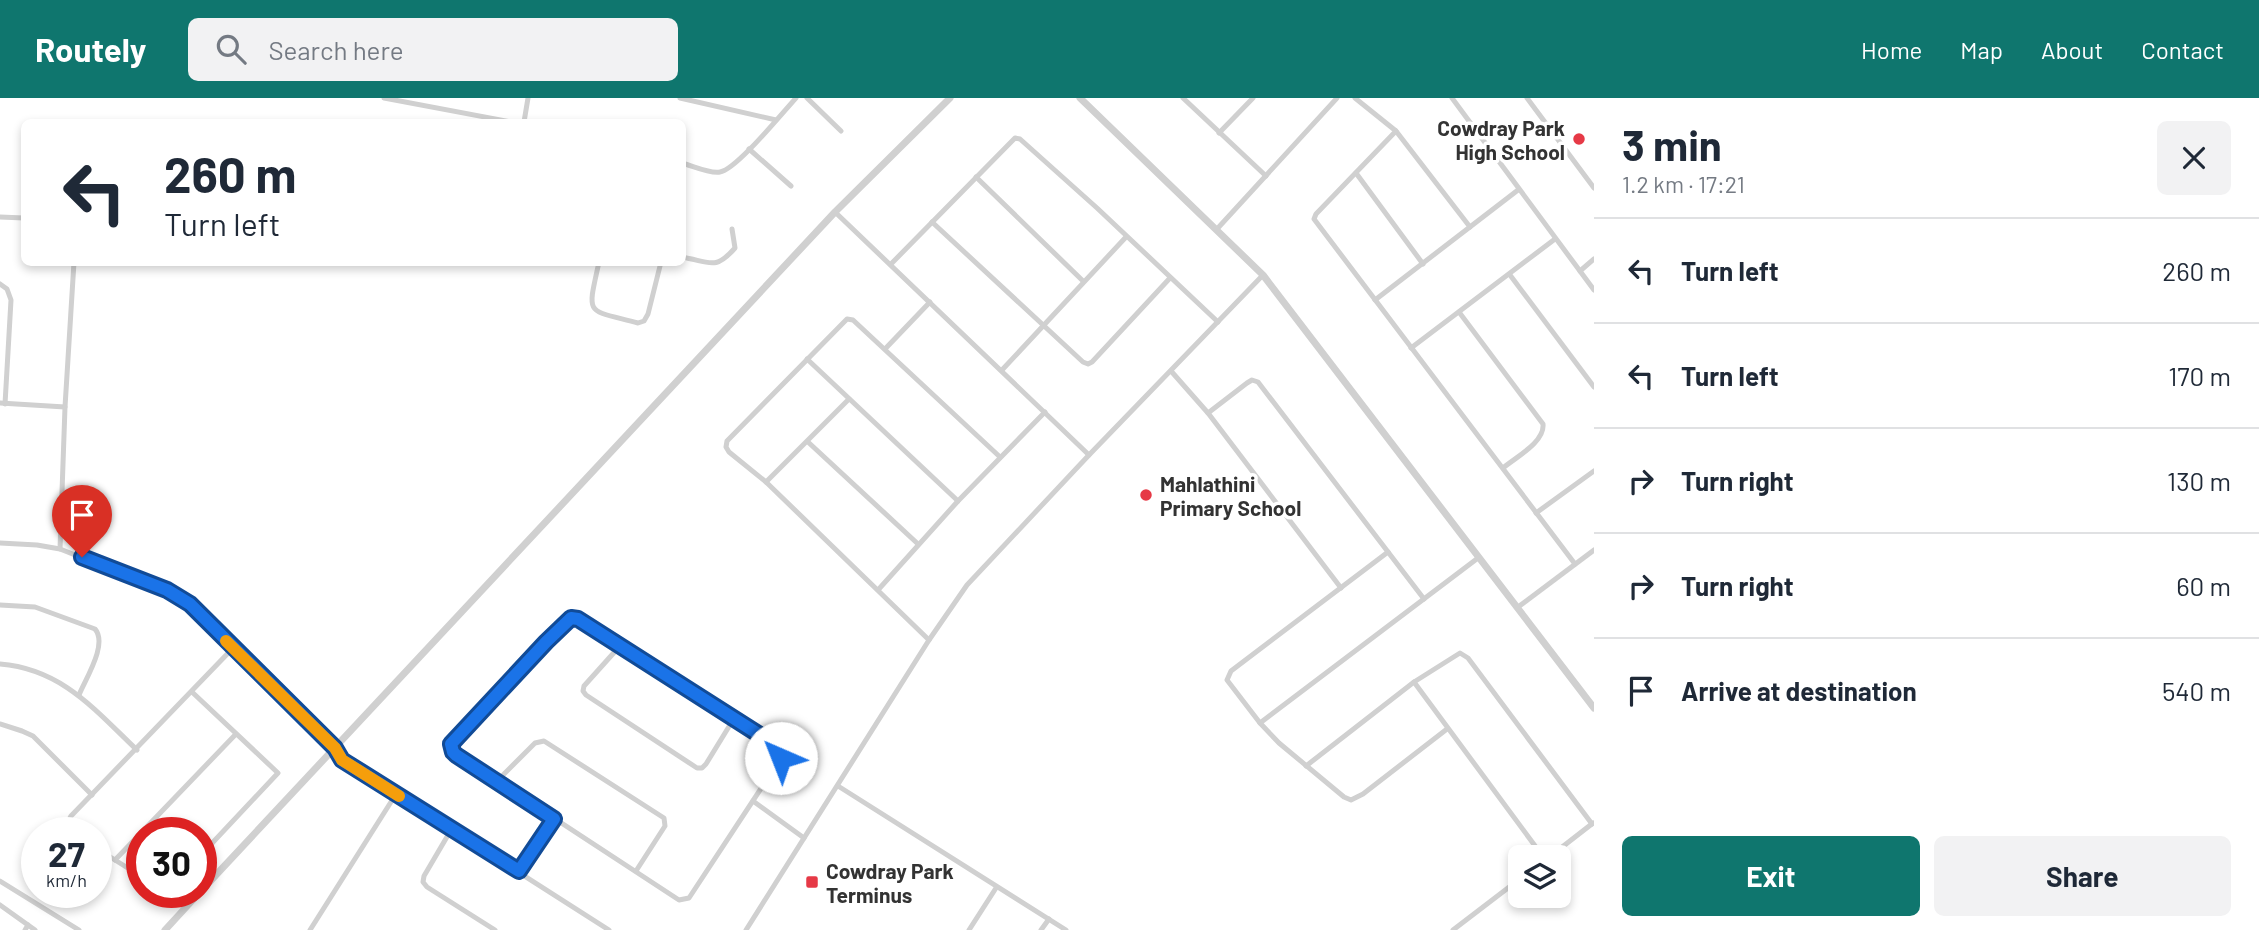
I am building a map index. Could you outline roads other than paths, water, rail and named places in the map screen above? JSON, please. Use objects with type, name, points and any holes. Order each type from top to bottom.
[{"type":"street","points":[[384,98],[495,119]]},
{"type":"street","points":[[524,119],[528,98]]},
{"type":"street","points":[[680,98],[776,120]]},
{"type":"street","points":[[686,164],[717,173],[724,172],[796,98]]},
{"type":"street","points":[[807,98],[841,131]]},
{"type":"street","points":[[217,874],[835,212],[950,98]]},
{"type":"street","points":[[1080,98],[1263,275],[1594,708]]},
{"type":"street","points":[[1183,98],[1266,176]]},
{"type":"street","points":[[1219,133],[1252,98]]},
{"type":"street","points":[[1217,229],[1337,98]]},
{"type":"street","points":[[1355,98],[1396,131],[1470,227]]},
{"type":"street","points":[[1452,98],[1594,290]]},
{"type":"street","points":[[1527,98],[1594,188]]},
{"type":"street","points":[[1396,131],[1314,219],[1575,564]]},
{"type":"street","points":[[891,264],[1015,138],[1020,139],[1218,322]]},
{"type":"street","points":[[749,149],[791,186]]},
{"type":"street","points":[[1356,173],[1423,264]]},
{"type":"street","points":[[976,177],[1083,281]]},
{"type":"street","points":[[1375,300],[1518,190]]},
{"type":"street","points":[[835,212],[1089,454]]},
{"type":"street","points":[[0,216],[21,218]]},
{"type":"street","points":[[932,222],[1043,326],[1088,364],[1170,278]]},
{"type":"street","points":[[686,258],[717,264],[724,261],[735,247],[732,229]]},
{"type":"street","points":[[1002,370],[1126,237]]},
{"type":"street","points":[[1411,348],[1555,239]]},
{"type":"street","points":[[1580,271],[1594,259]]},
{"type":"street","points":[[60,549],[74,266]]},
{"type":"street","points":[[598,266],[590,301],[592,307],[597,312],[638,323],[644,321],[648,314],[660,266]]},
{"type":"street","points":[[746,930],[929,640],[967,585],[1089,454],[1263,275]]},
{"type":"street","points":[[1510,275],[1594,387]]},
{"type":"street","points":[[0,284],[7,289],[11,300],[3,404],[65,407]]},
{"type":"street","points":[[885,349],[930,302]]},
{"type":"street","points":[[1459,312],[1543,424],[1543,433],[1538,439],[1503,467]]},
{"type":"street","points":[[929,640],[766,482],[729,452],[727,441],[847,319],[853,320],[1000,457]]},
{"type":"street","points":[[0,344],[8,344]]},
{"type":"street","points":[[807,359],[958,501]]},
{"type":"street","points":[[1171,371],[1208,413],[1341,588]]},
{"type":"street","points":[[1208,413],[1247,383],[1252,380],[1258,382],[1424,599]]},
{"type":"street","points":[[766,482],[849,399]]},
{"type":"street","points":[[878,590],[958,501],[1045,412]]},
{"type":"street","points":[[808,442],[918,544]]},
{"type":"street","points":[[1536,513],[1594,471]]},
{"type":"street","points":[[0,543],[60,549],[181,597],[335,748],[342,760],[519,871],[605,929]]},
{"type":"street","points":[[1518,607],[1594,550]]},
{"type":"street","points":[[1388,552],[1231,671],[1228,676],[1229,683],[1279,743],[1343,797],[1356,799],[1447,729]]},
{"type":"street","points":[[1260,723],[1478,558]]},
{"type":"street","points":[[0,605],[35,607],[95,629],[100,637],[100,645],[79,695]]},
{"type":"street","points":[[571,618],[578,619],[733,720],[777,746],[781,758],[689,898],[679,900],[453,752],[451,748],[453,740],[571,618]]},
{"type":"street","points":[[619,646],[584,686],[583,691],[697,768],[706,764],[733,720]]},
{"type":"street","points":[[71,817],[233,648]]},
{"type":"street","points":[[1306,766],[1414,682],[1455,653],[1460,653],[1468,657],[1593,823],[1563,845]]},
{"type":"street","points":[[0,664],[43,673],[79,695],[137,750]]},
{"type":"street","points":[[1414,682],[1536,845]]},
{"type":"street","points":[[191,692],[278,773],[217,838]]},
{"type":"street","points":[[0,724],[33,736],[92,794]]},
{"type":"street","points":[[115,860],[235,735]]},
{"type":"street","points":[[497,781],[541,740],[664,818],[665,826],[636,871]]},
{"type":"street","points":[[838,786],[1066,930]]},
{"type":"street","points":[[310,930],[396,794]]},
{"type":"street","points":[[752,801],[804,838]]},
{"type":"street","points":[[519,871],[554,819]]},
{"type":"street","points":[[451,830],[424,876],[424,882],[427,887],[495,930]]},
{"type":"street","points":[[112,858],[126,867]]},
{"type":"street","points":[[0,881],[79,930]]},
{"type":"street","points":[[969,930],[996,888]]},
{"type":"street","points":[[1453,930],[1508,888]]},
{"type":"street","points":[[0,905],[27,928],[35,930]]},
{"type":"street","points":[[165,930],[185,908]]},
{"type":"street","points":[[1041,930],[1049,919]]},
{"type":"place","name":"Cowdray Park High School","points":[[1579,139]]},
{"type":"place","name":"Mahlathini Primary School","points":[[1146,495]]},
{"type":"place","name":"Cowdray Park Terminus","points":[[812,882]]}]
